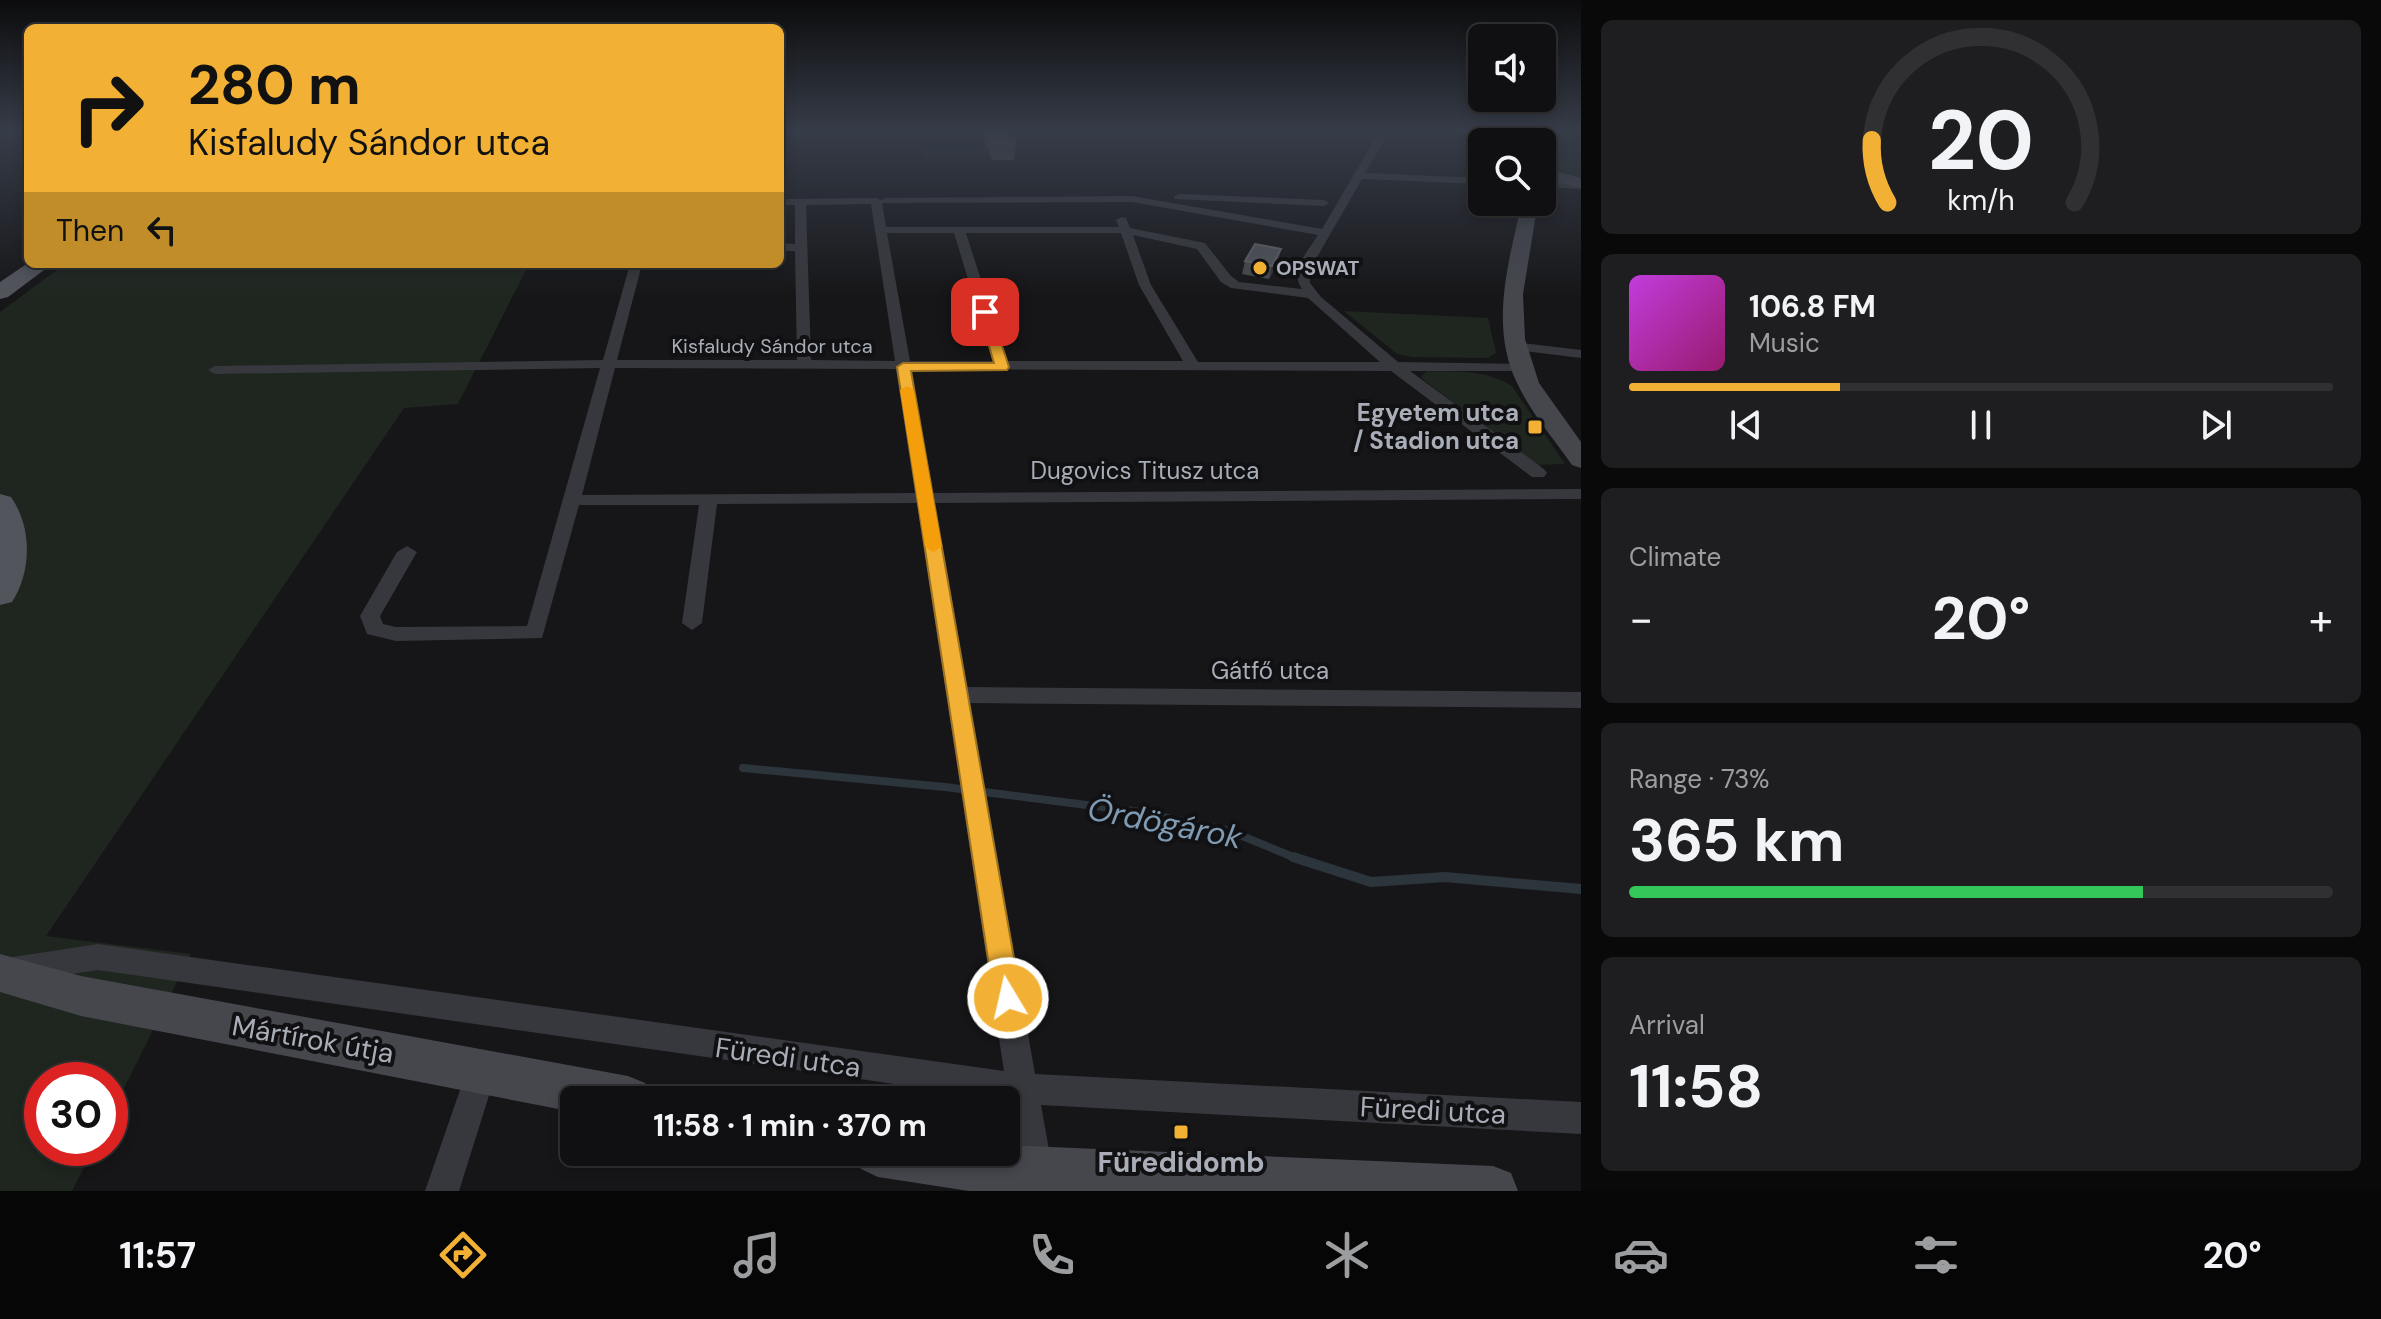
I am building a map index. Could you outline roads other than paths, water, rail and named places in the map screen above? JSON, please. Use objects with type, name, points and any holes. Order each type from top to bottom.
[{"type":"main road","points":[[0,273],[24,257]]},
{"type":"main road","points":[[0,292],[35,268]]},
{"type":"main road","points":[[0,503],[9,527],[11,551],[0,594]]},
{"type":"street","points":[[1353,186],[1303,271],[1304,283],[1310,294],[1395,367],[1538,473]]},
{"type":"street","points":[[1145,201],[1159,196],[1324,203]]},
{"type":"street","points":[[800,201],[804,367]]},
{"type":"street","points":[[881,201],[881,230],[1037,1173]]},
{"type":"street","points":[[1118,201],[1145,285],[1194,367]]},
{"type":"street","points":[[784,202],[1145,201],[1326,233]]},
{"type":"street","points":[[1528,216],[1511,311],[1514,346],[1530,386],[1579,454]]},
{"type":"street","points":[[881,230],[1125,230],[1201,246],[1226,279],[1236,285],[1310,294]]},
{"type":"street","points":[[959,230],[1002,367]]},
{"type":"street","points":[[784,247],[801,248]]},
{"type":"street","points":[[407,552],[370,616],[374,629],[396,634],[535,633],[574,500],[635,268]]},
{"type":"street","points":[[1514,346],[1581,354]]},
{"type":"street","name":"Kisfaludy Sándor utca","points":[[215,370],[610,364],[1520,367]]},
{"type":"street","name":"Dugovics Titusz utca","points":[[574,500],[1581,494]]},
{"type":"street","points":[[692,623],[709,499]]},
{"type":"street","name":"Gátfő utca","points":[[958,695],[1581,700]]},
{"type":"street","name":"Füredi utca","points":[[0,972],[98,957],[1023,1089],[1581,1118]]},
{"type":"street","name":"Mártírok útja","points":[[0,972],[81,996],[560,1086]]},
{"type":"street","points":[[442,1191],[482,1070]]},
{"type":"street","points":[[968,1166],[1037,1173],[1493,1191]]},
{"type":"waterway","name":"Ördögárok","points":[[743,768],[945,787],[1134,811],[1230,831],[1294,857]]},
{"type":"waterway","name":"Ördögárok","points":[[1294,857],[1371,882],[1445,877],[1581,889]]},
{"type":"waterway","name":"Ördögárok","points":[[1294,857],[1298,859]]},
{"type":"place","name":"OPSWAT","points":[[1260,268]]},
{"type":"place","name":"Egyetem utca / Stadion utca","points":[[1535,427]]},
{"type":"place","name":"Füredidomb","points":[[1181,1132]]}]
